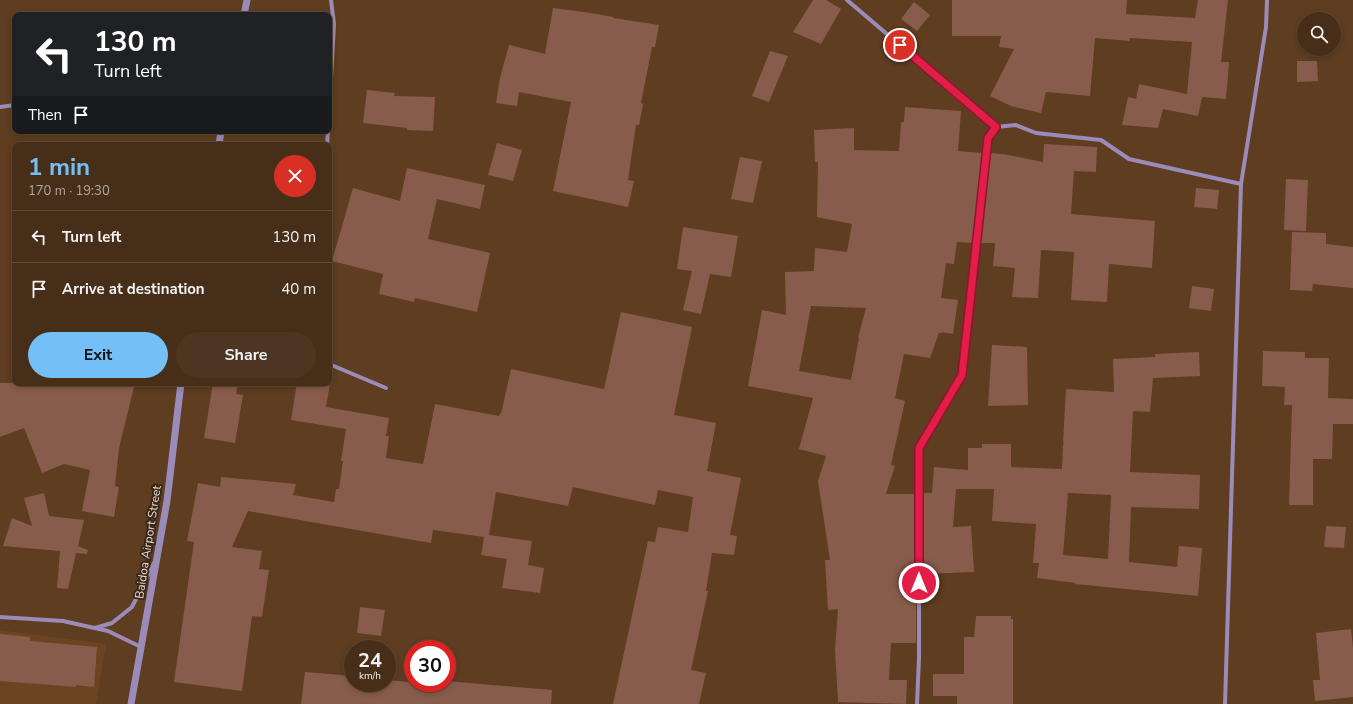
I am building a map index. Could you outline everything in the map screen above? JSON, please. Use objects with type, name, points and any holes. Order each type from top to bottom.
[{"type":"street","points":[[245,12],[247,0]]},
{"type":"street","points":[[332,0],[334,24],[332,60]]},
{"type":"street","points":[[847,0],[996,127],[1016,125],[1036,132],[1101,140],[1129,159],[1241,184]]},
{"type":"street","points":[[1225,704],[1241,184],[1266,27],[1267,0]]},
{"type":"street","points":[[0,107],[12,105]]},
{"type":"street","points":[[916,704],[919,658],[919,448],[962,375],[988,138],[996,127]]},
{"type":"street","points":[[332,365],[386,388]]},
{"type":"street","name":"Baidoa Airport Street","points":[[132,704],[167,501],[181,386]]},
{"type":"street","points":[[94,628],[112,623],[132,607],[157,557]]},
{"type":"street","points":[[0,618],[63,621],[108,631],[141,647]]},
{"type":"shaded area","points":[[0,630],[106,644],[96,704],[0,704]]},
{"type":"building","points":[[813,0],[826,0],[841,9],[821,44],[793,32]]},
{"type":"building","points":[[952,0],[1127,0],[1126,14],[1195,18],[1198,0],[1228,0],[1221,62],[1229,62],[1226,99],[1202,97],[1198,116],[1163,109],[1158,128],[1122,125],[1128,97],[1136,99],[1139,84],[1187,94],[1192,42],[1130,38],[1129,41],[1095,38],[1090,96],[1046,92],[1041,113],[1011,106],[990,96],[1014,49],[999,47],[1001,36],[952,36]]},
{"type":"building","points":[[914,2],[930,15],[917,31],[901,19]]},
{"type":"building","points":[[553,8],[659,25],[655,47],[652,47],[641,103],[643,104],[639,125],[636,125],[628,180],[634,181],[628,207],[553,191],[571,102],[519,92],[517,106],[496,103],[500,78],[509,45],[545,54]]},
{"type":"building","points":[[770,51],[788,56],[769,102],[752,96]]},
{"type":"building","points":[[1297,61],[1317,61],[1318,81],[1297,82]]},
{"type":"building","points":[[367,90],[395,93],[394,96],[435,97],[433,131],[407,130],[407,128],[363,123]]},
{"type":"building","points":[[905,107],[961,111],[958,151],[983,153],[973,243],[957,242],[954,264],[946,263],[941,298],[958,300],[953,334],[942,332],[939,333],[930,358],[904,354],[895,398],[905,401],[891,465],[895,466],[886,494],[916,494],[916,643],[891,643],[889,680],[907,680],[906,704],[838,702],[835,650],[838,609],[828,610],[825,560],[830,560],[818,481],[826,456],[799,449],[813,398],[748,386],[762,310],[786,315],[785,272],[814,271],[815,248],[847,252],[852,224],[817,217],[818,162],[815,162],[814,130],[854,128],[854,150],[899,151],[901,122],[904,122]],"holes":[[[811,306],[866,308],[858,338],[851,380],[799,371]]]},
{"type":"building","points":[[497,143],[522,150],[513,181],[488,175]]},
{"type":"building","points":[[1044,144],[1097,147],[1096,172],[1074,171],[1071,214],[1155,221],[1152,268],[1109,264],[1107,302],[1071,300],[1074,252],[1041,250],[1038,298],[1012,297],[1015,268],[993,266],[995,243],[980,243],[990,153],[1043,162]]},
{"type":"building","points":[[740,157],[762,161],[753,203],[731,199]]},
{"type":"building","points":[[407,168],[485,185],[480,209],[437,199],[428,239],[490,253],[477,312],[415,298],[414,302],[379,294],[383,274],[332,261],[353,188],[400,201]]},
{"type":"building","points":[[1286,179],[1308,180],[1306,231],[1284,230]]},
{"type":"building","points":[[1196,188],[1219,190],[1217,209],[1194,207]]},
{"type":"building","points":[[683,227],[738,236],[731,277],[710,274],[701,314],[683,310],[692,271],[677,269]]},
{"type":"building","points":[[1292,232],[1326,233],[1326,244],[1353,247],[1353,288],[1313,284],[1312,291],[1290,290]]},
{"type":"building","points":[[1192,286],[1214,289],[1211,311],[1189,308]]},
{"type":"building","points":[[621,312],[692,327],[674,415],[716,423],[707,471],[741,478],[730,535],[737,536],[734,555],[712,553],[706,591],[708,591],[691,670],[706,673],[699,704],[613,704],[648,541],[655,542],[658,527],[688,532],[693,497],[658,490],[655,505],[573,487],[568,506],[496,492],[489,535],[532,541],[528,565],[544,568],[540,593],[502,588],[507,559],[481,555],[484,537],[433,530],[431,543],[248,511],[232,547],[262,551],[259,569],[269,570],[262,617],[252,616],[242,691],[174,682],[194,542],[187,541],[198,483],[220,487],[221,477],[296,484],[293,495],[334,502],[336,489],[339,489],[343,461],[341,461],[346,429],[291,420],[297,386],[330,386],[326,407],[389,418],[386,436],[389,436],[386,458],[423,464],[435,404],[499,416],[500,413],[501,414],[511,369],[604,389]]},
{"type":"building","points":[[992,345],[1027,347],[1028,405],[988,406]]},
{"type":"building","points":[[1263,351],[1305,352],[1305,358],[1329,358],[1328,398],[1353,399],[1353,424],[1333,424],[1332,459],[1313,459],[1313,505],[1289,505],[1292,405],[1284,405],[1285,387],[1262,386]]},
{"type":"building","points":[[1199,352],[1200,376],[1153,378],[1150,412],[1133,411],[1130,472],[1200,475],[1199,509],[1131,507],[1129,562],[1177,567],[1179,546],[1202,548],[1198,596],[1075,584],[1076,583],[1037,578],[1039,563],[1033,563],[1036,524],[992,521],[994,489],[956,489],[953,527],[971,526],[974,572],[922,574],[922,493],[932,493],[934,467],[968,470],[968,448],[982,448],[982,444],[1011,444],[1011,467],[1062,469],[1063,444],[1065,444],[1063,443],[1066,389],[1114,392],[1113,359],[1155,357],[1155,354]],"holes":[[[1068,493],[1111,495],[1108,559],[1063,555]]]},
{"type":"building","points":[[0,383],[12,383],[12,386],[134,386],[119,448],[115,486],[119,487],[114,517],[82,511],[90,470],[64,464],[42,473],[24,428],[0,437]]},
{"type":"building","points":[[213,386],[237,386],[236,394],[243,395],[235,443],[204,438]]},
{"type":"building","points":[[44,493],[49,516],[84,520],[78,546],[88,550],[87,554],[76,553],[68,589],[57,588],[60,551],[3,546],[12,518],[32,526],[24,498]]},
{"type":"building","points":[[1326,526],[1346,527],[1344,548],[1324,547]]},
{"type":"building","points":[[360,607],[385,610],[381,636],[357,633]]},
{"type":"building","points":[[976,616],[1011,616],[1011,619],[1013,619],[1013,704],[957,704],[957,696],[933,696],[933,674],[964,674],[964,637],[974,637]]},
{"type":"building","points":[[1351,629],[1353,648],[1353,697],[1315,701],[1313,680],[1320,680],[1316,633]]},
{"type":"building","points":[[0,634],[30,637],[30,641],[97,647],[94,687],[0,681]]},
{"type":"building","points":[[305,672],[344,675],[344,692],[396,692],[396,681],[404,682],[404,692],[456,692],[456,682],[552,690],[551,704],[301,704]]},
{"type":"route","points":[[900,45],[996,127],[988,138],[962,375],[919,448],[919,583]]}]
